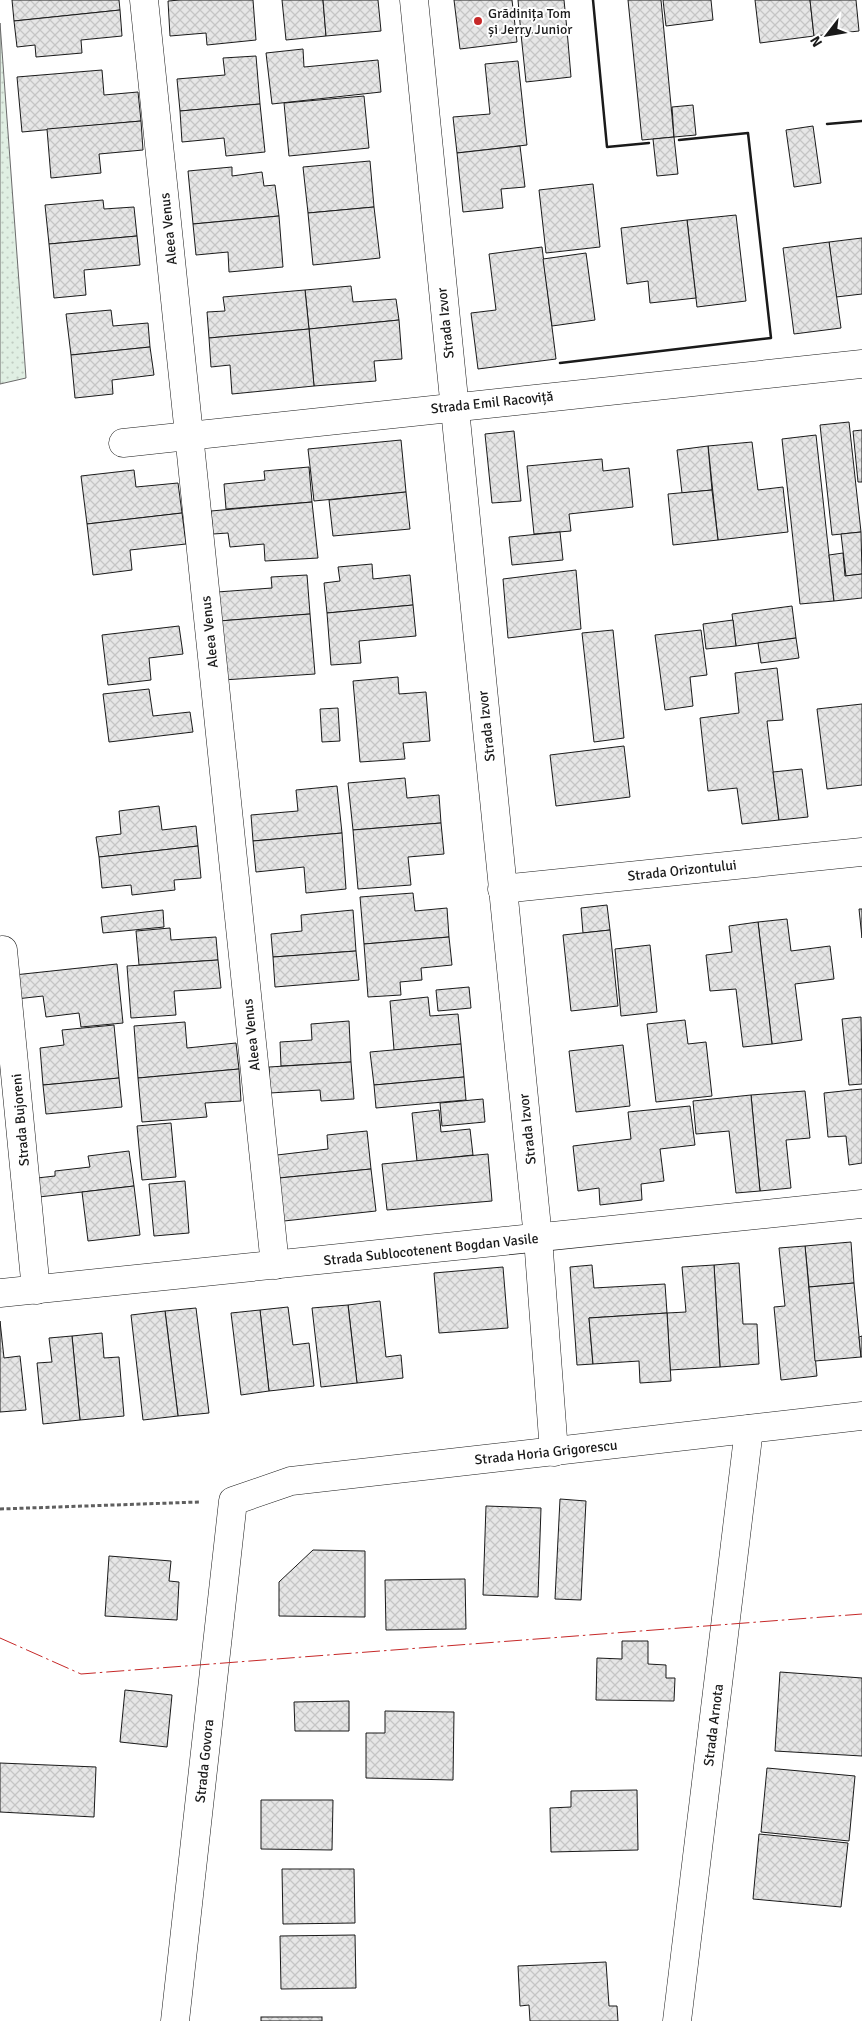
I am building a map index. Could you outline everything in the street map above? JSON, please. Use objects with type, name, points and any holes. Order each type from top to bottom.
[{"type":"street","name":"Aleea Venus","points":[[144,0],[275,1265]]},
{"type":"street","name":"Strada Izvor","points":[[414,0],[538,1238],[554,1452]]},
{"type":"street","name":"Strada Emil Racoviță","points":[[123,443],[454,406],[862,364]]},
{"type":"street","name":"Strada Orizontului","points":[[502,889],[862,852]]},
{"type":"street","name":"Strada Bujoreni","points":[[3,950],[36,1290]]},
{"type":"street","name":"Strada Sublocotenent Bogdan Vasile","points":[[0,1293],[862,1204]]},
{"type":"street","name":"Strada Horia Grigorescu","points":[[232,1501],[291,1481],[862,1416]]},
{"type":"street","name":"Strada Arnota","points":[[677,2021],[749,1429]]},
{"type":"street","name":"Strada Govora","points":[[175,2021],[232,1501]]},
{"type":"path","points":[[0,1509],[232,1501]]},
{"type":"green space","points":[[0,23],[26,378],[0,384]]},
{"type":"building","points":[[12,0],[119,0],[120,10],[14,21]]},
{"type":"building","points":[[253,0],[256,40],[207,45],[206,33],[170,36],[168,1]]},
{"type":"building","points":[[282,0],[323,0],[326,36],[286,40]]},
{"type":"building","points":[[323,0],[378,0],[381,31],[326,36]]},
{"type":"building","name":"Grădinița Tom și Jerry Junior","points":[[454,0],[512,0],[517,42],[460,49]]},
{"type":"building","points":[[518,0],[564,0],[567,30],[521,34]]},
{"type":"building","points":[[628,0],[661,0],[674,137],[642,140]]},
{"type":"building","points":[[663,0],[711,0],[713,20],[666,26]]},
{"type":"building","points":[[755,0],[810,0],[814,36],[760,43]]},
{"type":"building","points":[[810,0],[856,0],[859,31],[814,36]]},
{"type":"building","points":[[120,10],[122,36],[81,40],[82,53],[36,57],[35,45],[17,47],[14,21]]},
{"type":"building","points":[[567,30],[571,77],[526,82],[521,34]]},
{"type":"building","points":[[303,49],[304,67],[378,60],[381,92],[272,104],[266,53]]},
{"type":"building","points":[[256,56],[260,104],[180,111],[177,79],[225,75],[223,58]]},
{"type":"building","points":[[518,61],[527,145],[457,153],[453,117],[490,114],[485,64]]},
{"type":"building","points":[[102,70],[104,95],[138,92],[141,121],[22,132],[17,77]]},
{"type":"building","points":[[364,96],[369,148],[289,156],[284,103]]},
{"type":"building","points":[[260,104],[265,152],[226,156],[224,138],[182,142],[180,111]]},
{"type":"building","points":[[693,105],[696,135],[674,137],[672,107]]},
{"type":"building","points":[[141,121],[143,150],[99,154],[101,173],[51,178],[47,129]]},
{"type":"building","points":[[813,126],[821,183],[794,187],[786,130]]},
{"type":"building","points":[[674,137],[678,174],[657,176],[653,139]]},
{"type":"building","points":[[520,146],[525,187],[501,189],[503,208],[463,212],[457,153]]},
{"type":"building","points":[[370,161],[374,207],[308,213],[303,167]]},
{"type":"building","points":[[232,167],[232,176],[262,172],[264,186],[275,185],[279,216],[193,224],[188,171]]},
{"type":"building","points":[[593,184],[600,247],[546,253],[539,190]]},
{"type":"building","points":[[103,200],[104,209],[134,207],[137,236],[49,244],[45,205]]},
{"type":"building","points":[[374,207],[380,258],[313,265],[308,213]]},
{"type":"building","points":[[736,215],[746,301],[697,307],[687,220]]},
{"type":"building","points":[[279,216],[283,267],[229,272],[228,252],[196,255],[193,224]]},
{"type":"building","points":[[687,220],[696,298],[650,303],[648,281],[627,284],[621,228]]},
{"type":"building","points":[[137,236],[140,265],[84,270],[86,295],[54,298],[49,244]]},
{"type":"building","points":[[862,238],[862,294],[836,297],[829,242]]},
{"type":"building","points":[[829,242],[841,328],[794,334],[783,248]]},
{"type":"building","points":[[542,247],[556,359],[478,369],[471,313],[496,310],[489,254]]},
{"type":"building","points":[[586,253],[595,320],[552,326],[543,259]]},
{"type":"building","points":[[351,286],[353,302],[396,299],[399,320],[309,329],[305,290]]},
{"type":"building","points":[[305,290],[309,329],[209,338],[207,312],[225,311],[223,297]]},
{"type":"building","points":[[111,310],[113,326],[148,323],[150,347],[71,355],[66,314]]},
{"type":"building","points":[[399,320],[402,359],[374,361],[376,381],[314,386],[309,329]]},
{"type":"building","points":[[309,329],[314,386],[232,394],[230,365],[211,367],[209,338]]},
{"type":"building","points":[[150,347],[154,375],[112,380],[113,394],[75,398],[71,355]]},
{"type":"building","points":[[849,422],[861,532],[832,535],[820,425]]},
{"type":"building","points":[[862,430],[862,482],[858,482],[853,431]]},
{"type":"building","points":[[514,431],[521,501],[492,503],[485,434]]},
{"type":"building","points":[[816,435],[834,601],[800,604],[782,439]]},
{"type":"building","points":[[401,440],[406,492],[314,501],[308,449]]},
{"type":"building","points":[[752,442],[758,490],[783,487],[788,532],[718,540],[708,446]]},
{"type":"building","points":[[708,446],[712,490],[682,493],[677,450]]},
{"type":"building","points":[[602,459],[603,471],[629,468],[633,507],[569,514],[571,531],[534,534],[527,466]]},
{"type":"building","points":[[309,467],[312,502],[226,509],[224,484],[265,480],[264,471]]},
{"type":"building","points":[[134,470],[136,487],[178,483],[182,513],[87,524],[81,476]]},
{"type":"building","points":[[712,490],[718,540],[673,545],[668,494]]},
{"type":"building","points":[[406,492],[410,529],[333,536],[329,500]]},
{"type":"building","points":[[312,502],[318,558],[265,561],[264,544],[230,547],[228,533],[213,534],[211,511]]},
{"type":"building","points":[[182,513],[186,544],[130,550],[132,570],[93,575],[87,524]]},
{"type":"building","points":[[560,532],[563,560],[512,565],[509,537]]},
{"type":"building","points":[[861,532],[862,574],[846,576],[841,534]]},
{"type":"building","points":[[843,553],[845,576],[862,574],[862,598],[834,601],[829,555]]},
{"type":"building","points":[[372,564],[373,579],[410,575],[413,605],[327,613],[324,583],[340,581],[338,567]]},
{"type":"building","points":[[576,570],[581,629],[508,638],[503,579]]},
{"type":"building","points":[[307,575],[310,614],[219,621],[217,592],[272,588],[271,577]]},
{"type":"building","points":[[413,605],[416,636],[359,641],[361,663],[331,665],[327,613]]},
{"type":"building","points":[[792,606],[796,638],[736,646],[732,614]]},
{"type":"building","points":[[310,614],[315,674],[223,680],[219,621]]},
{"type":"building","points":[[733,620],[736,646],[706,649],[703,624]]},
{"type":"building","points":[[179,626],[183,654],[149,658],[151,680],[108,685],[102,635]]},
{"type":"building","points":[[613,630],[624,738],[594,742],[582,633]]},
{"type":"building","points":[[701,630],[707,675],[690,677],[693,706],[665,710],[655,635]]},
{"type":"building","points":[[796,638],[799,658],[761,663],[758,643]]},
{"type":"building","points":[[777,668],[783,720],[767,721],[779,820],[742,824],[737,788],[708,791],[700,718],[739,713],[735,673]]},
{"type":"building","points":[[398,677],[399,694],[426,692],[430,741],[403,743],[405,759],[360,762],[353,681]]},
{"type":"building","points":[[149,689],[153,716],[190,712],[193,732],[109,742],[103,694]]},
{"type":"building","points":[[862,704],[862,785],[827,789],[817,709]]},
{"type":"building","points":[[338,708],[340,741],[322,742],[320,709]]},
{"type":"building","points":[[624,746],[630,797],[556,806],[550,755]]},
{"type":"building","points":[[802,769],[808,817],[779,820],[773,772]]},
{"type":"building","points":[[405,778],[407,798],[439,795],[441,823],[353,830],[348,783]]},
{"type":"building","points":[[337,786],[342,833],[253,841],[251,815],[298,811],[296,790]]},
{"type":"building","points":[[159,806],[162,830],[196,826],[198,846],[99,857],[96,837],[121,834],[119,811]]},
{"type":"building","points":[[441,823],[444,854],[408,857],[411,885],[358,889],[353,830]]},
{"type":"building","points":[[342,833],[346,889],[306,893],[304,867],[256,872],[253,841]]},
{"type":"building","points":[[198,846],[201,878],[174,880],[175,890],[132,895],[131,885],[102,888],[99,857]]},
{"type":"building","points":[[413,893],[415,911],[447,908],[449,937],[364,944],[360,897]]},
{"type":"building","points":[[607,905],[610,930],[583,933],[581,908]]},
{"type":"building","points":[[859,909],[862,909],[862,938]]},
{"type":"building","points":[[163,910],[164,927],[103,933],[101,917]]},
{"type":"building","points":[[353,910],[356,951],[273,957],[271,934],[302,931],[301,915]]},
{"type":"building","points":[[787,919],[791,951],[830,946],[834,979],[795,984],[802,1040],[772,1044],[758,922]]},
{"type":"building","points":[[758,922],[772,1044],[743,1047],[736,989],[710,991],[706,955],[732,952],[729,926]]},
{"type":"building","points":[[170,928],[171,940],[216,937],[218,960],[139,965],[136,931]]},
{"type":"building","points":[[610,930],[618,1006],[571,1011],[563,935]]},
{"type":"building","points":[[449,937],[452,965],[421,968],[422,980],[400,982],[401,995],[368,997],[364,944]]},
{"type":"building","points":[[650,945],[657,1012],[621,1016],[615,949]]},
{"type":"building","points":[[356,951],[359,980],[275,987],[273,957]]},
{"type":"building","points":[[218,960],[221,988],[174,991],[176,1015],[131,1018],[127,966]]},
{"type":"building","points":[[117,964],[123,1023],[81,1027],[79,1013],[46,1017],[43,996],[16,999],[14,975]]},
{"type":"building","points":[[469,987],[471,1008],[438,1011],[436,990]]},
{"type":"building","points":[[428,997],[430,1016],[458,1014],[461,1044],[394,1050],[390,1001]]},
{"type":"building","points":[[861,1017],[862,1084],[849,1085],[842,1019]]},
{"type":"building","points":[[685,1020],[688,1044],[706,1042],[712,1096],[656,1102],[647,1024]]},
{"type":"building","points":[[349,1021],[351,1062],[281,1066],[280,1042],[312,1040],[311,1024]]},
{"type":"building","points":[[185,1022],[187,1048],[236,1043],[239,1069],[138,1078],[134,1026]]},
{"type":"building","points":[[114,1025],[119,1078],[43,1085],[40,1048],[64,1045],[62,1030]]},
{"type":"building","points":[[461,1044],[464,1077],[374,1085],[370,1052]]},
{"type":"building","points":[[623,1045],[630,1106],[576,1112],[569,1051]]},
{"type":"building","points":[[351,1062],[354,1099],[321,1101],[320,1090],[270,1093],[269,1067]]},
{"type":"building","points":[[239,1069],[241,1101],[205,1103],[207,1117],[142,1122],[138,1078]]},
{"type":"building","points":[[464,1077],[466,1100],[376,1108],[374,1085]]},
{"type":"building","points":[[119,1078],[122,1107],[46,1114],[43,1085]]},
{"type":"building","points":[[862,1089],[862,1163],[849,1165],[846,1136],[828,1137],[824,1093]]},
{"type":"building","points":[[805,1091],[810,1138],[786,1140],[791,1188],[760,1191],[751,1095]]},
{"type":"building","points":[[751,1095],[760,1191],[736,1193],[729,1131],[696,1134],[693,1101]]},
{"type":"building","points":[[483,1099],[485,1122],[442,1126],[440,1103]]},
{"type":"building","points":[[690,1106],[695,1145],[660,1149],[664,1181],[641,1184],[642,1200],[600,1205],[599,1188],[578,1191],[573,1146],[631,1139],[628,1112]]},
{"type":"building","points":[[439,1110],[441,1132],[470,1129],[473,1155],[417,1161],[412,1113]]},
{"type":"building","points":[[171,1123],[176,1177],[142,1180],[137,1126]]},
{"type":"building","points":[[367,1131],[371,1169],[279,1178],[277,1155],[328,1149],[327,1135]]},
{"type":"building","points":[[129,1151],[134,1186],[39,1197],[37,1178],[55,1176],[55,1171],[90,1167],[88,1156]]},
{"type":"building","points":[[488,1154],[492,1201],[387,1210],[382,1164]]},
{"type":"building","points":[[371,1169],[376,1211],[284,1221],[279,1178]]},
{"type":"building","points":[[185,1181],[189,1233],[154,1236],[149,1184]]},
{"type":"building","points":[[134,1186],[140,1235],[88,1241],[82,1192]]},
{"type":"building","points":[[851,1242],[854,1283],[809,1287],[805,1246]]},
{"type":"building","points":[[805,1246],[817,1376],[781,1380],[774,1307],[785,1306],[779,1248]]},
{"type":"building","points":[[739,1263],[743,1324],[757,1324],[759,1364],[720,1367],[714,1265]]},
{"type":"building","points":[[592,1265],[594,1288],[665,1284],[667,1313],[589,1318],[593,1364],[577,1365],[570,1267]]},
{"type":"building","points":[[714,1265],[720,1367],[670,1370],[667,1313],[686,1312],[682,1267]]},
{"type":"building","points":[[503,1267],[508,1328],[439,1333],[434,1273]]},
{"type":"building","points":[[854,1283],[861,1357],[815,1361],[809,1287]]},
{"type":"building","points":[[380,1301],[386,1357],[401,1355],[403,1378],[357,1383],[348,1305]]},
{"type":"building","points":[[348,1305],[357,1383],[321,1387],[312,1308]]},
{"type":"building","points":[[288,1307],[293,1345],[309,1343],[314,1386],[269,1391],[260,1310]]},
{"type":"building","points":[[196,1308],[209,1413],[178,1416],[165,1311]]},
{"type":"building","points":[[260,1310],[269,1391],[241,1395],[231,1313]]},
{"type":"building","points":[[165,1311],[178,1416],[143,1420],[131,1315]]},
{"type":"building","points":[[667,1313],[671,1381],[640,1383],[639,1361],[593,1364],[589,1318]]},
{"type":"building","points":[[0,1321],[4,1358],[20,1356],[26,1410],[0,1412]]},
{"type":"building","points":[[102,1333],[104,1358],[119,1357],[124,1416],[80,1420],[72,1336]]},
{"type":"building","points":[[72,1336],[80,1420],[43,1424],[37,1363],[52,1362],[49,1338]]},
{"type":"building","points":[[862,1336],[862,1357],[861,1357],[859,1337]]},
{"type":"building","points":[[560,1499],[586,1501],[581,1600],[555,1599]]},
{"type":"building","points":[[486,1506],[541,1508],[538,1597],[483,1595]]},
{"type":"building","points":[[313,1550],[365,1551],[365,1617],[279,1616],[279,1582]]},
{"type":"building","points":[[109,1556],[171,1561],[169,1581],[179,1582],[177,1620],[105,1616]]},
{"type":"building","points":[[465,1579],[466,1629],[386,1630],[385,1580]]},
{"type":"building","points":[[622,1641],[648,1641],[648,1664],[666,1665],[666,1678],[675,1678],[674,1701],[596,1700],[597,1658],[622,1659]]},
{"type":"building","points":[[780,1672],[862,1678],[862,1756],[775,1751]]},
{"type":"building","points":[[125,1690],[172,1695],[167,1747],[120,1742]]},
{"type":"building","points":[[349,1701],[349,1731],[295,1731],[294,1702]]},
{"type":"building","points":[[385,1711],[454,1712],[453,1780],[366,1778],[366,1733],[385,1733]]},
{"type":"building","points":[[0,1763],[96,1767],[94,1817],[0,1812]]},
{"type":"building","points":[[767,1768],[855,1776],[849,1841],[761,1832]]},
{"type":"building","points":[[637,1790],[638,1850],[551,1852],[550,1808],[571,1807],[571,1791]]},
{"type":"building","points":[[261,1800],[333,1800],[332,1850],[261,1849]]},
{"type":"building","points":[[759,1834],[848,1843],[841,1907],[753,1899]]},
{"type":"building","points":[[282,1869],[354,1869],[355,1923],[283,1924]]},
{"type":"building","points":[[355,1935],[356,1988],[281,1989],[280,1936]]},
{"type":"building","points":[[606,1962],[609,2006],[617,2006],[618,2021],[530,2021],[529,2005],[520,2006],[518,1966]]},
{"type":"building","points":[[261,2017],[322,2017],[322,2021],[261,2021]]},
{"type":"wall","points":[[593,0],[607,147],[649,143]]},
{"type":"wall","points":[[827,124],[862,121]]},
{"type":"wall","points":[[560,363],[771,338],[748,133],[679,140]]},
{"type":"power","points":[[0,1638],[81,1674],[862,1614]]},
{"type":"place","name":"Grădinița Tom și Jerry Junior","points":[[478,21]]}]
